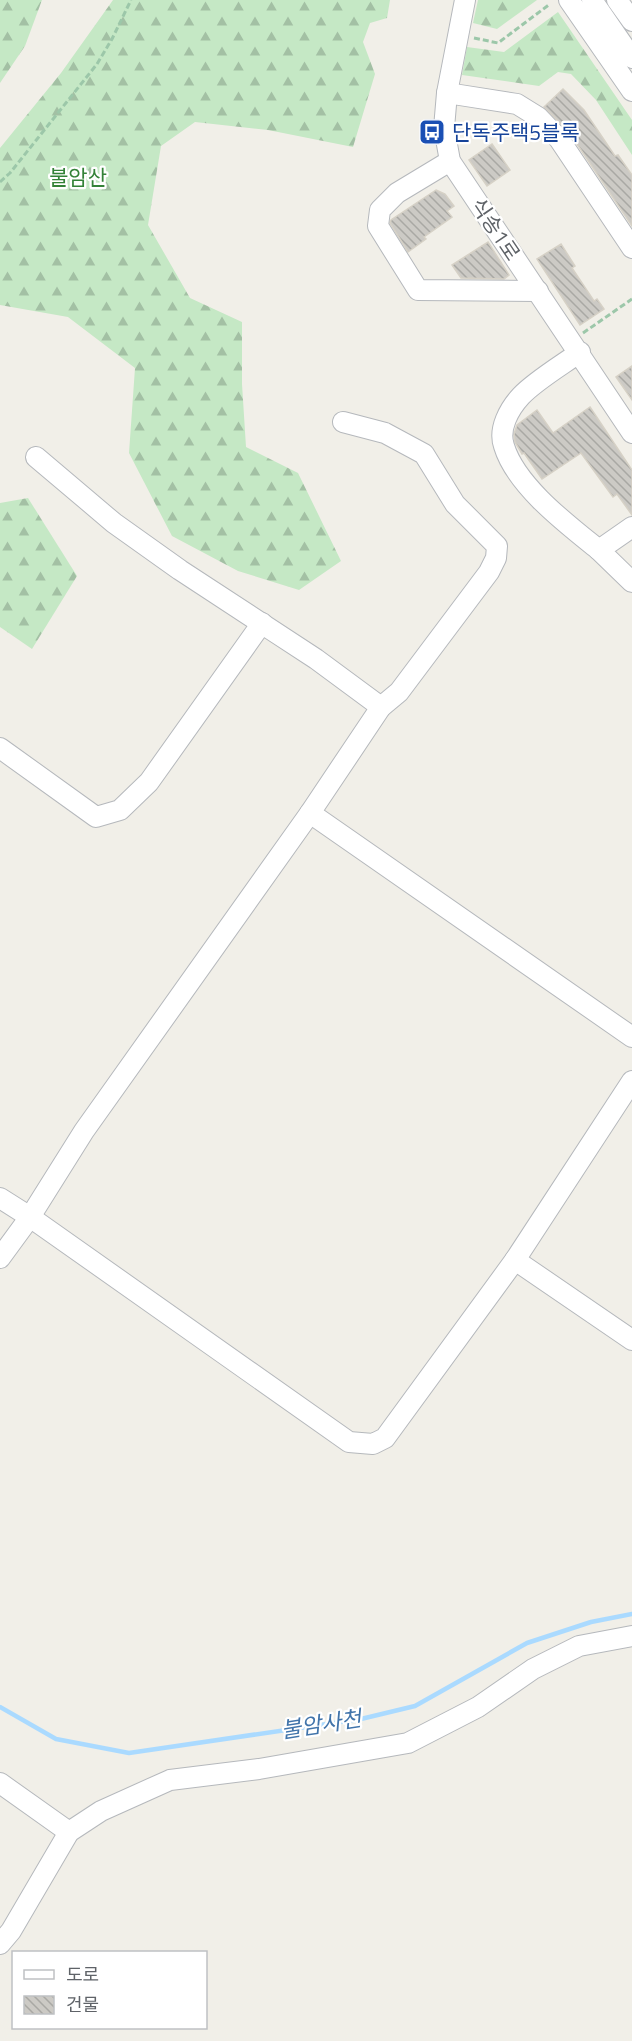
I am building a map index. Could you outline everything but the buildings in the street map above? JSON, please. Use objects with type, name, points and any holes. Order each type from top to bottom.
[{"type":"street","name":"식송1로","points":[[465,0],[447,93],[444,128],[450,160],[632,433]]},
{"type":"street","points":[[592,0],[632,58]]},
{"type":"street","points":[[617,0],[632,21]]},
{"type":"street","points":[[560,2],[632,91]]},
{"type":"street","points":[[447,93],[517,104],[538,117],[559,139],[632,248]]},
{"type":"street","points":[[450,160],[397,193],[380,210],[378,226],[418,290],[538,291]]},
{"type":"street","points":[[576,346],[521,396],[508,413],[502,432],[503,446],[524,481],[549,507],[632,582]]},
{"type":"street","points":[[0,1258],[30,1217],[84,1131],[310,813],[381,707],[399,692],[489,572],[496,558],[497,546],[455,504],[424,454],[385,433],[343,422]]},
{"type":"street","points":[[36,457],[114,523],[180,570],[316,658],[381,707]]},
{"type":"street","points":[[599,550],[632,527]]},
{"type":"street","points":[[0,748],[96,817],[120,810],[149,782],[262,623]]},
{"type":"street","points":[[310,813],[632,1037]]},
{"type":"street","points":[[0,1198],[349,1442],[373,1444],[385,1438],[515,1260],[632,1081]]},
{"type":"street","points":[[515,1260],[632,1340]]},
{"type":"street","points":[[0,1944],[11,1931],[69,1832],[101,1811],[170,1780],[259,1769],[408,1743],[478,1707],[533,1669],[579,1646],[632,1636]]},
{"type":"street","points":[[0,1783],[69,1832]]},
{"type":"path","points":[[0,182],[10,173],[97,64],[131,0]]},
{"type":"path","points":[[458,34],[498,44],[560,2]]},
{"type":"path","points":[[576,346],[632,299]]},
{"type":"green space","points":[[0,0],[42,0],[25,46],[0,83]]},
{"type":"green space","name":"불암산","points":[[113,0],[390,0],[387,18],[370,23],[363,42],[375,74],[353,147],[268,130],[195,122],[161,146],[148,225],[190,298],[242,322],[242,384],[246,447],[298,473],[341,561],[299,590],[238,571],[172,536],[129,453],[135,368],[68,317],[0,305],[0,148],[61,73]]},
{"type":"green space","points":[[478,0],[537,0],[497,29],[473,23]]},
{"type":"green space","points":[[558,12],[632,120],[632,155],[596,100],[571,74],[558,72],[539,86],[462,75],[467,47],[504,52]]},
{"type":"green space","points":[[28,498],[77,576],[32,649],[0,627],[0,503]]},
{"type":"waterway","name":"불암사천","points":[[0,1707],[56,1739],[129,1753],[361,1719],[415,1706],[527,1643],[591,1622],[632,1614]]},
{"type":"place","name":"단독주택5블록","points":[[432,132]]}]
